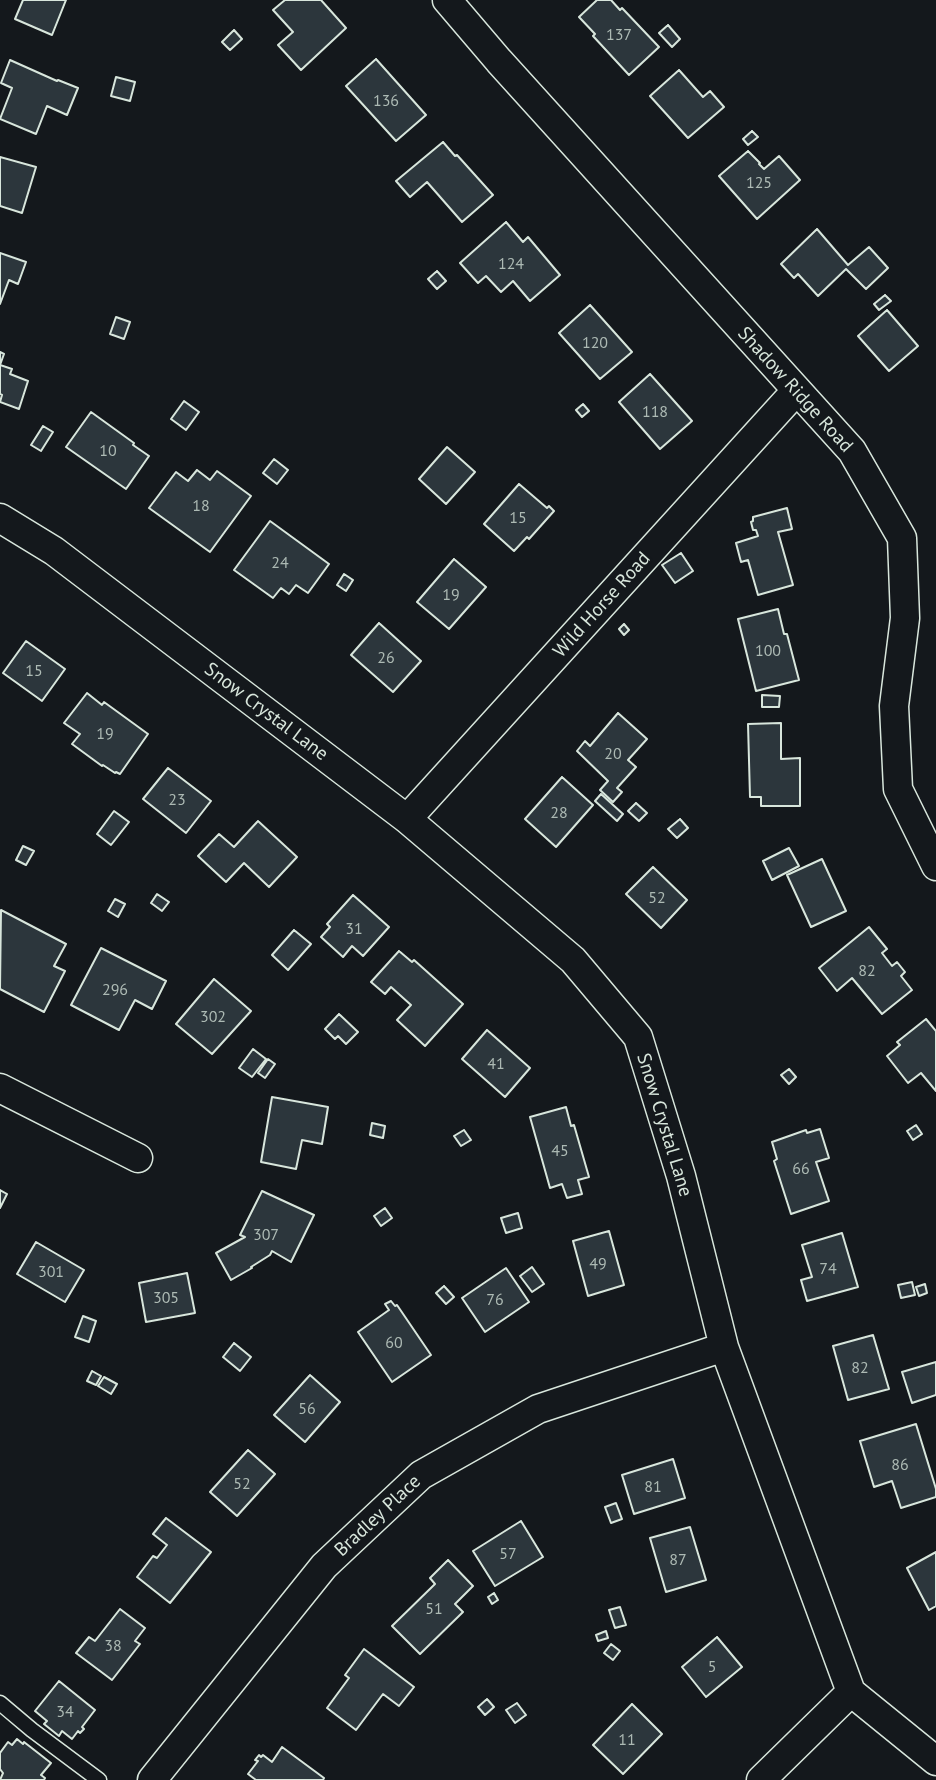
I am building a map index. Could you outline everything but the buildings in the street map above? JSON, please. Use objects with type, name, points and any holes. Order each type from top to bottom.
[{"type":"street","name":"Shadow Ridge Road","points":[[447,0],[499,61],[852,450],[902,538],[905,618],[894,706],[898,789],[936,866]]},
{"type":"street","name":"Wild Horse Road","points":[[407,819],[796,391]]},
{"type":"street","name":"Snow Crystal Lane","points":[[0,518],[54,551],[407,819],[573,960],[638,1038],[681,1176],[724,1347],[851,1692]]},
{"type":"street","points":[[0,1088],[138,1158]]},
{"type":"street","name":"Bradley Place","points":[[152,1780],[324,1566],[421,1475],[538,1409],[724,1347]]},
{"type":"street","points":[[761,1780],[851,1692],[936,1761]]},
{"type":"lane","points":[[0,1703],[99,1780]]}]
